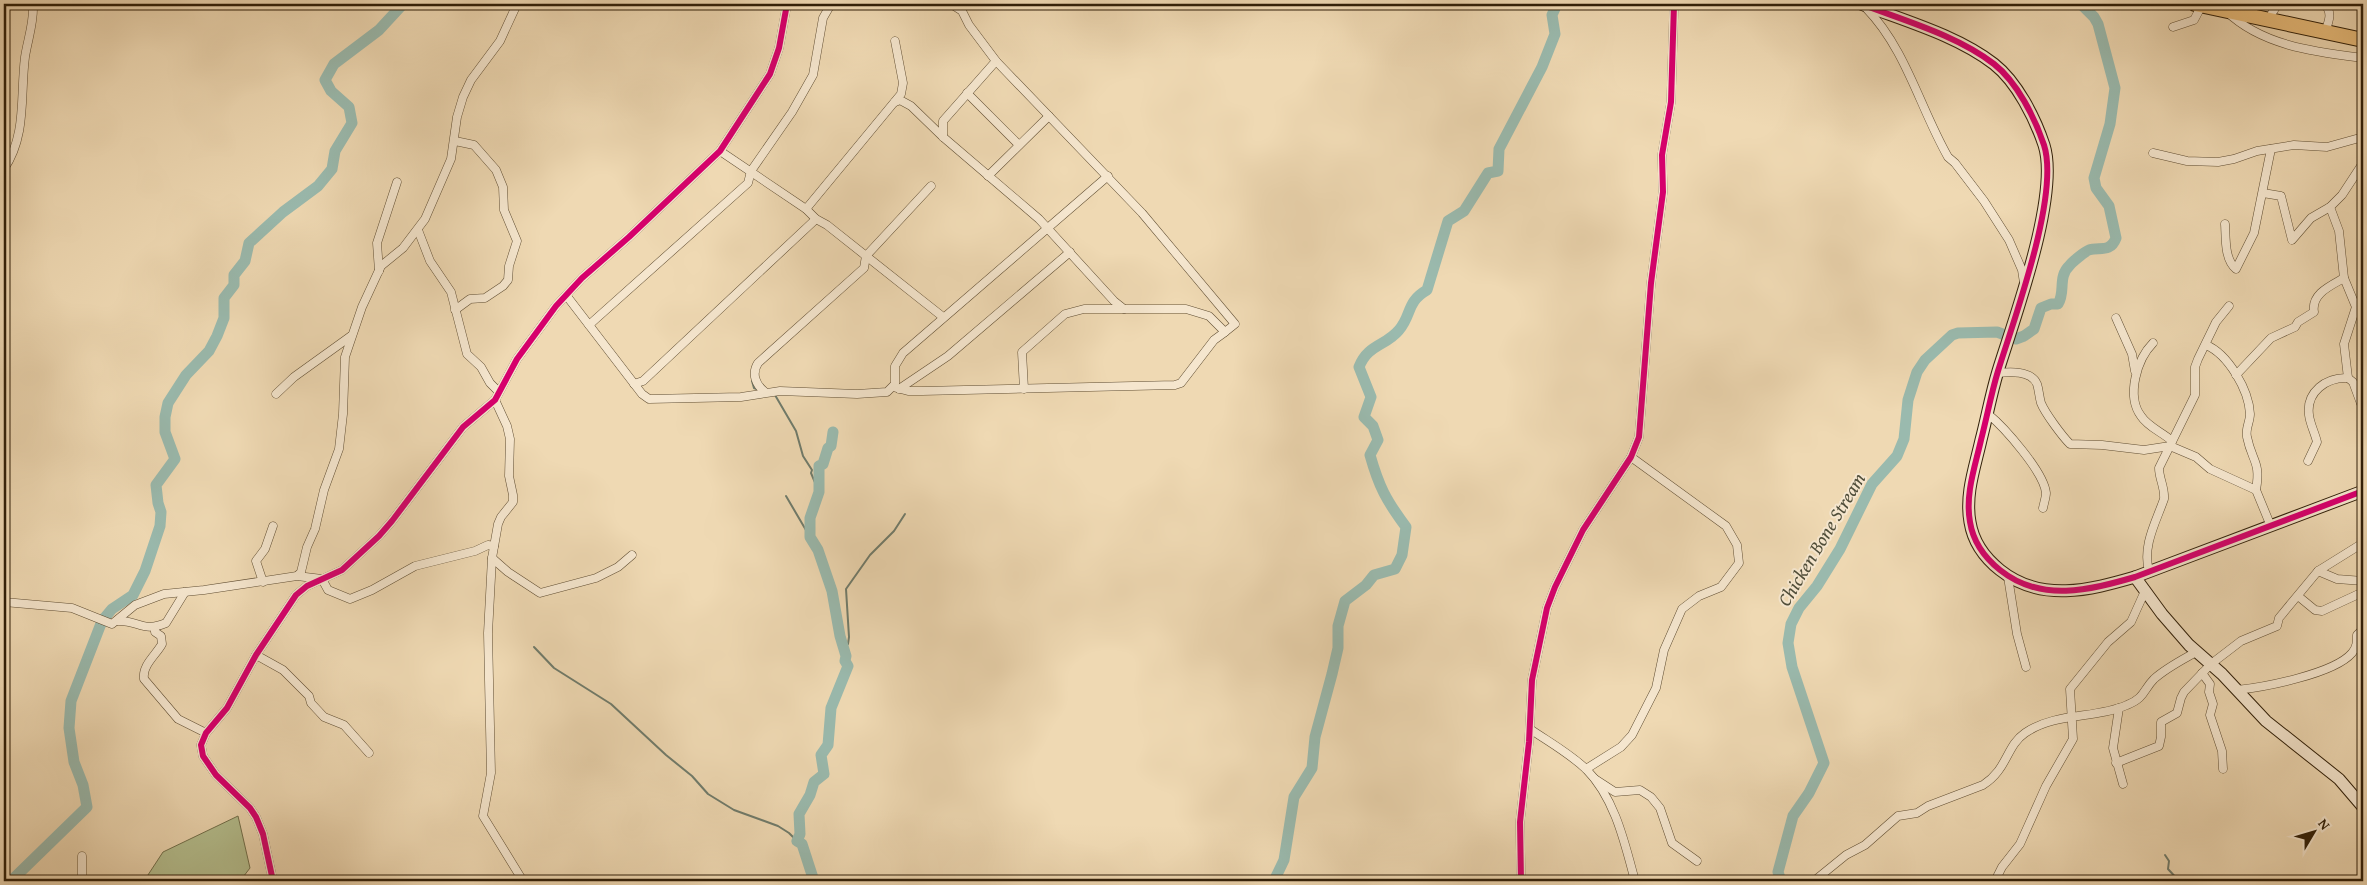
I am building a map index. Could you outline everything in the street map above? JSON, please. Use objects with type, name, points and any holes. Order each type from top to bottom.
[{"type":"highway","points":[[2199,4],[2226,7],[2271,20],[2363,40]]},
{"type":"street","points":[[4,5],[13,4]]},
{"type":"street","points":[[4,169],[12,154],[20,128],[25,58],[33,24],[32,4]]},
{"type":"street","points":[[297,576],[315,529],[324,490],[339,449],[343,414],[345,356],[352,335],[378,271],[418,230],[447,169],[455,141],[457,116],[467,88],[500,41],[517,4]]},
{"type":"street","points":[[273,881],[263,834],[256,817],[250,808],[216,774],[203,756],[202,745],[206,733],[227,708],[256,655],[296,595],[307,586],[342,570],[379,536],[463,427],[495,400],[517,359],[537,330],[566,295],[720,151],[770,74],[779,48],[787,4]]},
{"type":"street","points":[[589,325],[748,183],[751,171],[806,91],[816,63],[823,18],[831,4]]},
{"type":"street","points":[[896,388],[922,391],[1178,384],[1214,340],[1235,324],[1142,213],[996,61],[969,25],[962,11],[951,4]]},
{"type":"street","points":[[1521,881],[1520,822],[1530,729],[1532,680],[1547,608],[1555,586],[1583,530],[1631,457],[1639,437],[1651,284],[1662,192],[1662,155],[1671,102],[1674,4]]},
{"type":"street","points":[[1862,4],[1947,38],[1984,58],[2008,78],[2041,136],[2048,170],[2037,237],[1998,373],[1970,487],[1969,520],[1973,534],[1985,556],[2008,577],[2034,588],[2065,592],[2104,586],[2363,491]]},
{"type":"street","points":[[1862,4],[1875,17],[1892,42],[1948,158],[1955,163],[1984,201],[2012,246],[2022,270],[2024,287]]},
{"type":"street","points":[[2173,26],[2194,20],[2199,4]]},
{"type":"street","points":[[2271,20],[2272,13],[2278,4]]},
{"type":"street","points":[[2324,4],[2329,9],[2330,15],[2325,32]]},
{"type":"street","points":[[2358,4],[2363,6]]},
{"type":"street","points":[[2226,7],[2237,22],[2295,48],[2363,58]]},
{"type":"street","points":[[895,40],[903,85],[911,106]]},
{"type":"street","points":[[943,137],[943,122],[996,61]]},
{"type":"street","points":[[806,208],[895,102],[901,94],[903,85]]},
{"type":"street","points":[[967,94],[1019,145]]},
{"type":"street","points":[[895,102],[900,100],[911,106],[943,137],[1047,228],[1114,301],[1124,309]]},
{"type":"street","points":[[988,176],[1050,116]]},
{"type":"street","points":[[925,120],[932,123],[943,122]]},
{"type":"street","points":[[2153,153],[2187,161],[2204,162],[2234,159],[2245,154],[2294,145],[2327,147],[2363,137]]},
{"type":"street","points":[[455,141],[474,145],[496,170],[503,187],[504,210],[518,241],[509,266],[508,280],[503,286],[485,298],[470,299],[456,310]]},
{"type":"street","points":[[2225,224],[2227,253],[2231,264],[2236,268],[2254,233],[2271,149]]},
{"type":"street","points":[[720,151],[806,208],[816,219],[943,317]]},
{"type":"street","points":[[2263,194],[2281,196],[2284,201],[2284,214],[2290,226],[2292,240],[2311,218],[2330,207],[2353,182],[2363,163]]},
{"type":"street","points":[[896,388],[898,359],[943,317],[1108,176]]},
{"type":"street","points":[[378,271],[377,243],[397,182]]},
{"type":"street","points":[[765,392],[757,386],[756,366],[864,268],[867,261],[866,256],[931,186]]},
{"type":"street","points":[[2330,207],[2339,231],[2344,278],[2356,307],[2344,344],[2348,378]]},
{"type":"street","points":[[634,384],[642,381],[816,219]]},
{"type":"street","points":[[418,230],[430,261],[451,292],[467,354],[481,367],[490,383],[500,392]]},
{"type":"street","points":[[566,295],[634,384],[649,399],[741,397],[780,391],[857,394],[886,392],[896,388],[948,356],[1070,252]]},
{"type":"street","points":[[2236,375],[2271,338],[2295,327],[2298,322],[2311,315],[2314,312],[2313,303],[2315,298],[2329,286],[2344,278]]},
{"type":"street","points":[[2149,571],[2147,558],[2148,543],[2164,499],[2165,491],[2159,474],[2159,468],[2195,395],[2196,365],[2216,322],[2229,306]]},
{"type":"street","points":[[1024,389],[1022,352],[1065,314],[1084,309],[1186,309],[1209,316],[1225,332]]},
{"type":"street","points":[[2353,319],[2363,312]]},
{"type":"street","points":[[2116,318],[2132,354],[2136,378]]},
{"type":"street","points":[[276,394],[294,377],[352,335]]},
{"type":"street","points":[[2153,343],[2142,356],[2134,395],[2137,410],[2145,422],[2171,443],[2210,469],[2256,490]]},
{"type":"street","points":[[2206,345],[2218,350],[2236,375],[2249,406],[2250,416],[2247,438],[2258,465],[2256,490],[2270,524]]},
{"type":"street","points":[[1998,373],[2024,374],[2033,378],[2037,384],[2044,408],[2061,435],[2070,444],[2102,445],[2144,450],[2171,443]]},
{"type":"street","points":[[2308,461],[2317,442],[2309,417],[2310,399],[2313,394],[2324,384],[2337,379],[2348,378],[2353,382],[2363,409]]},
{"type":"street","points":[[495,400],[507,426],[510,439],[508,476],[513,502],[501,517],[492,558],[488,633],[491,773],[483,816],[523,881]]},
{"type":"street","points":[[1988,414],[2005,430],[2029,460],[2044,486],[2046,494],[2042,508]]},
{"type":"street","points":[[1586,769],[1621,747],[1632,735],[1656,688],[1664,650],[1682,609],[1699,596],[1721,587],[1739,563],[1737,545],[1726,526],[1631,457]]},
{"type":"street","points":[[262,582],[256,562],[265,549],[274,526]]},
{"type":"street","points":[[2116,763],[2159,746],[2161,722],[2177,713],[2181,698],[2207,669],[2241,641],[2276,626],[2278,618],[2318,571],[2363,544]]},
{"type":"street","points":[[4,602],[72,608],[112,624],[130,608],[145,600],[164,594],[297,576],[322,580],[328,590],[350,599],[372,590],[415,566],[474,551],[488,545],[494,546]]},
{"type":"street","points":[[492,558],[508,572],[540,593],[596,578],[618,567],[632,555]]},
{"type":"street","points":[[2318,571],[2337,580],[2363,581]]},
{"type":"street","points":[[2135,576],[2145,592],[2196,652],[2207,669],[2210,684],[2209,692],[2213,704],[2210,715],[2222,751],[2223,769]]},
{"type":"street","points":[[2008,577],[2017,634],[2026,667]]},
{"type":"street","points":[[117,621],[130,621],[138,625],[154,628],[166,623],[185,592]]},
{"type":"street","points":[[1995,881],[2002,867],[2020,844],[2046,786],[2073,739],[2070,716],[2070,689],[2108,642],[2131,622],[2145,592]]},
{"type":"street","points":[[2298,596],[2315,610],[2322,612],[2363,592]]},
{"type":"street","points":[[154,628],[161,636],[162,644],[150,660],[143,674],[144,679],[178,719],[206,733]]},
{"type":"street","points":[[2237,690],[2296,679],[2343,660],[2354,650],[2357,635],[2363,629]]},
{"type":"street","points":[[1814,881],[1846,855],[1865,845],[1898,816],[1917,813],[1928,806],[1983,785],[1997,775],[2006,762],[2016,740],[2035,728],[2070,716],[2119,708],[2141,697],[2155,678],[2196,652]]},
{"type":"street","points":[[256,655],[283,670],[309,696],[311,703],[324,717],[344,725],[370,753]]},
{"type":"street","points":[[2207,669],[2237,690],[2289,742],[2329,770],[2362,802]]},
{"type":"street","points":[[2119,708],[2113,739],[2116,763],[2123,784]]},
{"type":"street","points":[[1530,729],[1564,751],[1592,776],[1614,815],[1625,843],[1635,881]]},
{"type":"street","points":[[1592,776],[1615,792],[1640,790],[1651,797],[1660,808],[1672,843],[1697,862]]},
{"type":"street","points":[[82,856],[82,881]]},
{"type":"green space","points":[[238,816],[250,868],[240,881],[144,881],[163,852]]},
{"type":"waterway","points":[[11,881],[87,807],[83,785],[74,762],[69,728],[71,701],[102,621],[112,609],[133,595],[145,571],[160,526],[161,512],[156,485],[175,459],[165,432],[165,417],[168,403],[186,375],[209,351],[217,336],[224,318],[224,298],[234,285],[234,275],[245,261],[249,243],[283,212],[318,186],[332,169],[335,151],[352,123],[349,107],[331,91],[325,80],[334,64],[379,30],[403,4]]},
{"type":"waterway","points":[[1274,881],[1284,860],[1294,797],[1312,768],[1315,737],[1338,648],[1338,626],[1345,601],[1366,585],[1374,575],[1395,569],[1402,555],[1406,527],[1384,493],[1370,455],[1378,440],[1373,426],[1364,417],[1371,397],[1359,367],[1372,349],[1389,339],[1399,330],[1412,304],[1427,290],[1448,221],[1464,211],[1488,173],[1498,171],[1499,149],[1542,67],[1555,34],[1552,15],[1557,4]]},
{"type":"waterway","name":"Chicken Bone Stream","points":[[1781,881],[1778,872],[1793,816],[1809,793],[1824,763],[1792,667],[1788,643],[1791,624],[1799,608],[1817,586],[1840,549],[1872,484],[1897,456],[1904,439],[1908,400],[1917,372],[1925,360],[1952,335],[1958,333],[1997,332],[2016,339],[2024,336],[2034,329],[2041,308],[2051,304],[2058,304],[2064,274],[2071,263],[2092,249],[2111,246],[2116,238],[2109,206],[2096,188],[2094,178],[2110,124],[2115,88],[2098,24],[2081,4]]},
{"type":"waterway","points":[[752,381],[754,388],[759,390]]},
{"type":"waterway","points":[[775,395],[796,431],[803,456],[812,470],[811,473],[819,492]]},
{"type":"waterway","points":[[814,881],[802,844],[797,841],[800,834],[799,814],[810,795],[814,782],[824,774],[821,755],[828,745],[831,708],[848,666],[845,661],[846,656],[840,636],[832,591],[818,550],[810,537],[810,518],[819,492],[819,466],[823,464],[828,448],[831,446],[833,432]]},
{"type":"waterway","points":[[786,496],[810,537]]},
{"type":"waterway","points":[[844,648],[848,644],[849,637],[846,589],[870,555],[894,531],[905,514]]},
{"type":"waterway","points":[[534,647],[554,668],[611,704],[666,755],[692,776],[708,794],[734,810],[778,826],[797,841]]},
{"type":"waterway","points":[[2165,855],[2169,861],[2168,869],[2179,881]]},
{"type":"cycle path","points":[[273,881],[263,834],[256,817],[250,808],[216,775],[203,756],[201,745],[206,733],[227,708],[256,655],[296,595],[307,586],[342,570],[379,536],[463,427],[495,400],[517,359],[556,306],[582,278],[629,237],[720,151],[770,74],[779,48],[787,4]]},
{"type":"cycle path","points":[[1521,881],[1520,822],[1529,742],[1532,680],[1547,608],[1555,587],[1583,530],[1631,457],[1639,437],[1651,283],[1663,192],[1662,155],[1671,102],[1674,4]]},
{"type":"cycle path","points":[[1861,4],[1947,37],[1994,64],[2018,90],[2036,123],[2044,145],[2047,167],[2046,194],[2041,225],[2024,290],[1996,380],[1970,491],[1969,512],[1974,536],[1980,549],[2000,570],[2032,587],[2049,590],[2066,591],[2101,586],[2135,577],[2363,491]]}]
